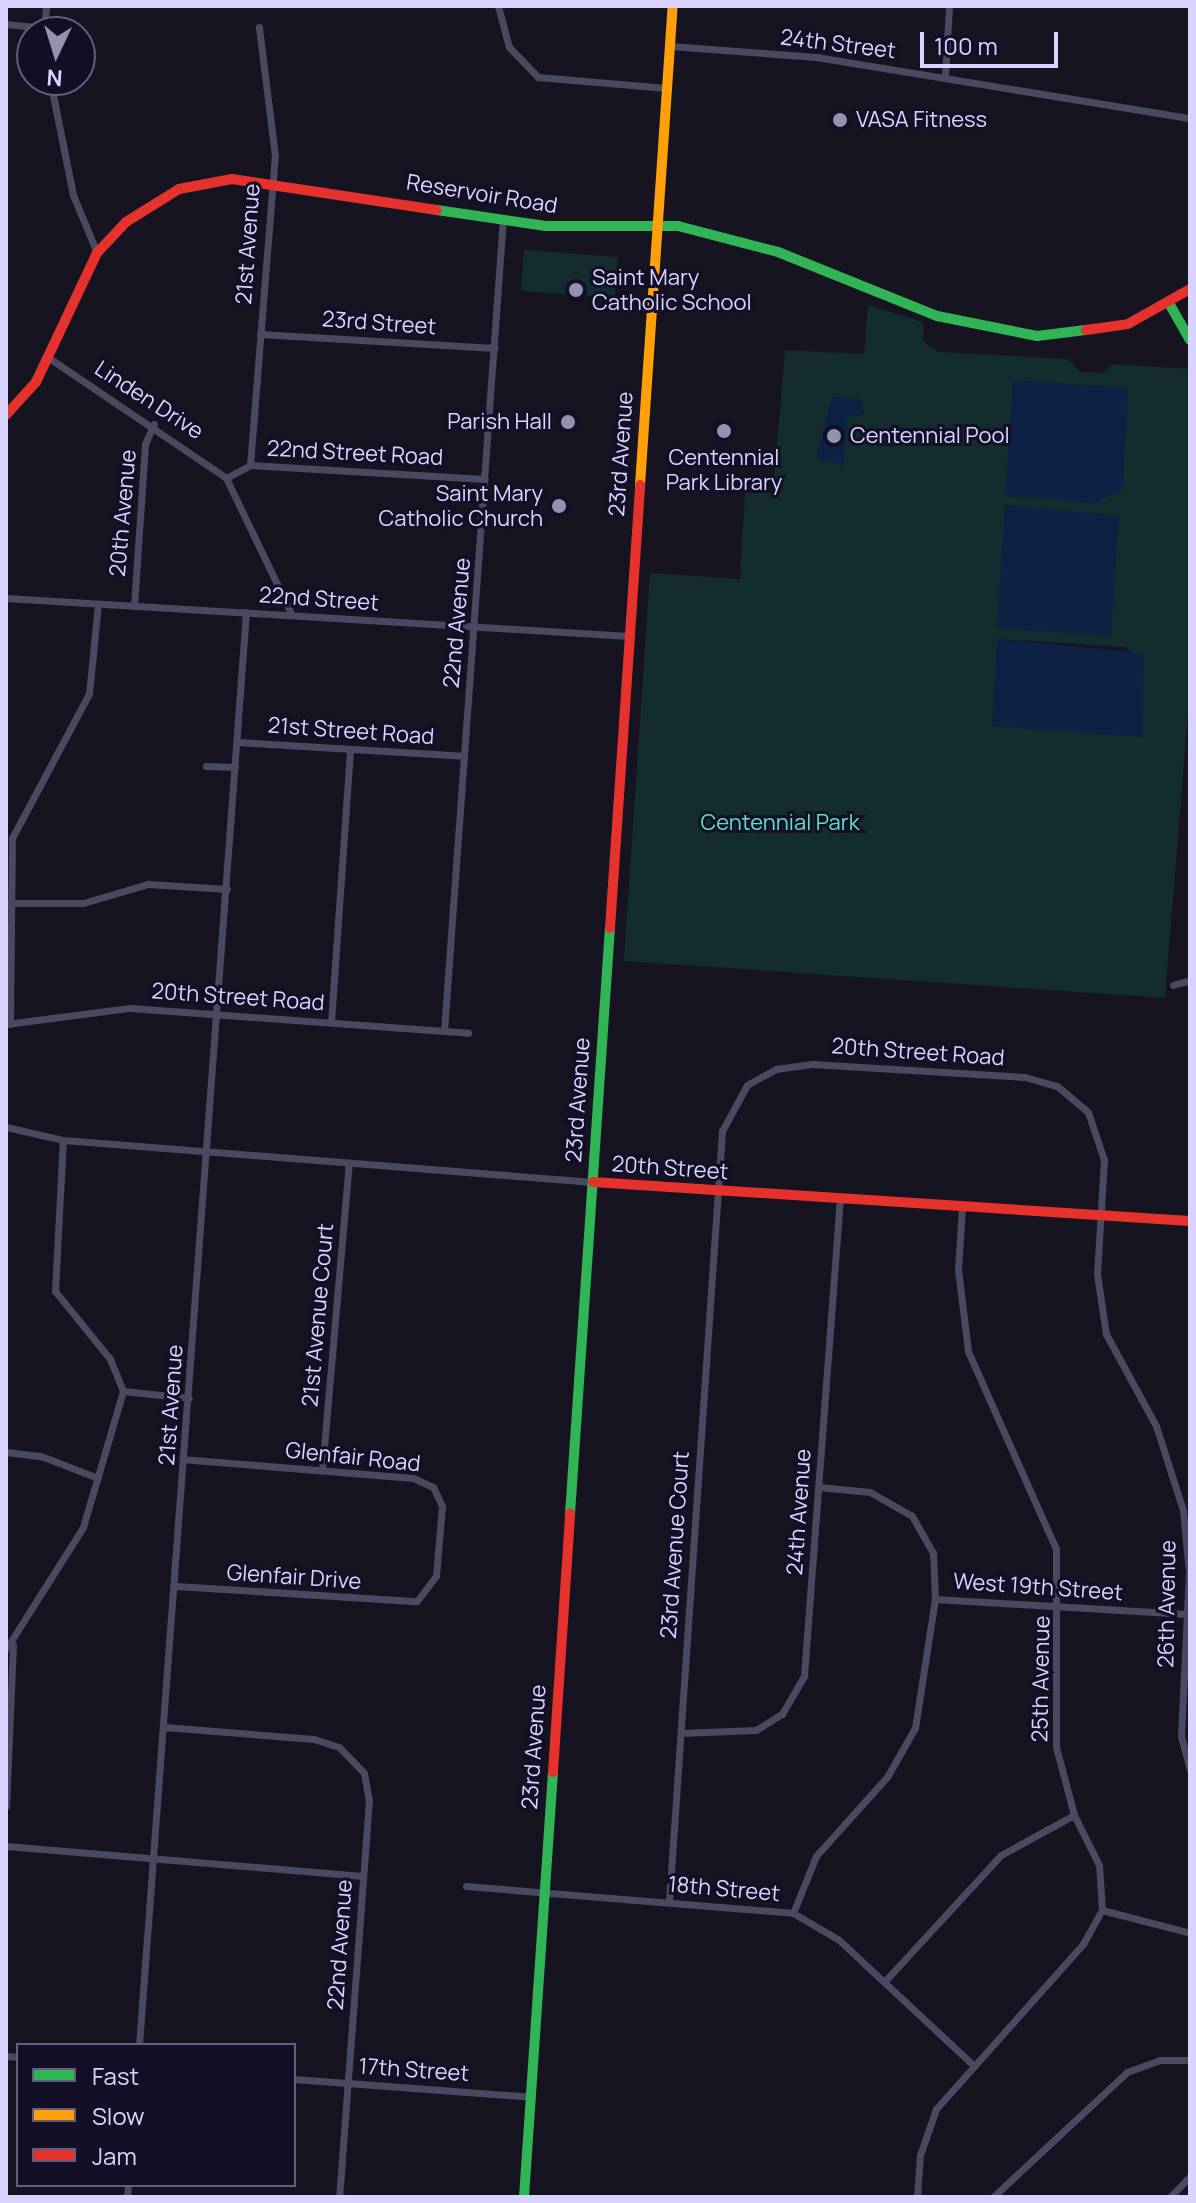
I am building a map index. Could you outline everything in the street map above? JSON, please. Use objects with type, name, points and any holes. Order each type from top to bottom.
[{"type":"main road","name":"23rd Avenue","points":[[524,2197],[673,6]]},
{"type":"main road","name":"Reservoir Road","points":[[6,415],[49,358],[97,253],[126,222],[179,189],[232,179],[557,227],[659,222],[747,242],[979,327],[1069,337],[1170,305],[1190,289]]},
{"type":"main road","points":[[1170,305],[1190,340]]},
{"type":"main road","name":"20th Street","points":[[593,1182],[1190,1221]]},
{"type":"street","points":[[498,6],[515,58],[552,81],[667,88]]},
{"type":"street","points":[[945,76],[949,6]]},
{"type":"street","name":"21st Avenue","points":[[250,465],[270,183],[275,156],[259,27]]},
{"type":"street","name":"24th Street","points":[[670,46],[945,76],[1190,118]]},
{"type":"street","points":[[53,96],[73,195],[97,253]]},
{"type":"street","name":"22nd Avenue","points":[[444,1031],[503,218]]},
{"type":"street","name":"23rd Street","points":[[260,334],[495,348]]},
{"type":"street","name":"Linden Drive","points":[[49,358],[154,424],[226,478]]},
{"type":"street","name":"20th Avenue","points":[[134,606],[145,444],[154,424]]},
{"type":"street","name":"22nd Street Road","points":[[226,478],[250,465],[485,479]]},
{"type":"street","points":[[226,478],[292,615]]},
{"type":"street","name":"22nd Street","points":[[6,598],[629,636]]},
{"type":"street","points":[[8,1024],[8,891],[17,822],[89,694],[98,604]]},
{"type":"street","name":"21st Avenue","points":[[139,2043],[219,1014],[246,612]]},
{"type":"street","name":"21st Street Road","points":[[237,742],[463,756]]},
{"type":"street","points":[[331,1022],[350,750]]},
{"type":"street","points":[[206,766],[235,767]]},
{"type":"street","points":[[6,822],[17,822]]},
{"type":"street","points":[[10,903],[83,903],[148,884],[227,889]]},
{"type":"street","points":[[1173,985],[1190,980]]},
{"type":"street","name":"20th Street Road","points":[[8,1024],[130,1008],[468,1033]]},
{"type":"street","name":"20th Street Road","points":[[718,1192],[724,1123],[747,1085],[763,1075],[793,1065],[919,1070],[1025,1077],[1068,1094],[1101,1140],[1101,1215]]},
{"type":"street","name":"20th Street","points":[[6,1127],[63,1140],[593,1182]]},
{"type":"street","points":[[6,1806],[10,1647],[83,1527],[123,1391],[110,1359],[55,1291],[63,1140]]},
{"type":"street","name":"21st Avenue Court","points":[[322,1470],[349,1163]]},
{"type":"street","name":"23rd Avenue Court","points":[[669,1901],[718,1192]]},
{"type":"street","name":"24th Avenue","points":[[681,1733],[756,1730],[795,1697],[809,1641],[840,1199]]},
{"type":"street","name":"25th Avenue","points":[[962,1206],[958,1270],[968,1351],[994,1421],[1052,1534],[1061,1607],[1054,1734],[1074,1815],[1099,1865],[1102,1910]]},
{"type":"street","name":"26th Avenue","points":[[1101,1215],[1097,1274],[1106,1334],[1156,1426],[1187,1509],[1187,1614],[1181,1736],[1190,1770]]},
{"type":"street","points":[[123,1391],[189,1398]]},
{"type":"street","points":[[6,1452],[53,1459],[98,1478]]},
{"type":"street","name":"Glenfair Road","points":[[184,1459],[413,1478],[437,1492],[436,1576],[426,1596],[410,1602]]},
{"type":"street","points":[[793,1913],[816,1856],[887,1777],[915,1728],[935,1599],[933,1553],[912,1516],[870,1492],[819,1487]]},
{"type":"street","name":"Glenfair Drive","points":[[176,1586],[410,1602]]},
{"type":"street","name":"West 19th Street","points":[[935,1599],[1187,1614]]},
{"type":"street","name":"22nd Avenue","points":[[164,1727],[300,1738],[339,1747],[364,1773],[363,1876],[339,2197]]},
{"type":"street","points":[[885,1981],[1001,1855],[1074,1815]]},
{"type":"street","points":[[6,1846],[363,1876]]},
{"type":"street","name":"18th Street","points":[[466,1886],[793,1913],[839,1940],[971,2063]]},
{"type":"street","points":[[917,2197],[926,2132],[971,2063],[1083,1944],[1102,1910],[1190,1933]]},
{"type":"street","points":[[993,2197],[1127,2072],[1160,2060],[1190,2060]]},
{"type":"street","name":"17th Street","points":[[296,2079],[531,2097]]},
{"type":"street","points":[[1170,2197],[1190,2176]]},
{"type":"green space","points":[[524,250],[618,257],[615,298],[521,291]]},
{"type":"green space","name":"Centennial Park","points":[[868,305],[923,322],[923,341],[939,352],[1068,359],[1080,372],[1103,373],[1113,364],[1190,369],[1190,687],[1165,998],[624,961],[650,573],[740,579],[745,493],[773,493],[785,350],[864,354]],"holes":[[[1128,388],[1122,490],[1103,495]],[[1100,514],[1118,516],[997,628]],[[997,639],[1126,647],[1143,668]]]},
{"type":"water","points":[[1013,380],[1128,388],[1122,490],[1095,503],[1005,496]]},
{"type":"water","name":"Centennial Pool","points":[[832,397],[861,399],[864,414],[847,418],[844,466],[816,458]]},
{"type":"water","points":[[1005,505],[1119,516],[1111,636],[997,628]]},
{"type":"water","points":[[997,639],[1144,653],[1142,737],[992,726]]},
{"type":"traffic: fast","points":[[437,210],[546,226],[678,226],[778,252],[937,316],[1037,336],[1086,330]]},
{"type":"traffic: fast","points":[[1170,305],[1190,340]]},
{"type":"traffic: fast","points":[[570,1514],[610,928]]},
{"type":"traffic: fast","points":[[524,2197],[553,1772]]},
{"type":"traffic: slow","points":[[640,485],[673,6]]},
{"type":"traffic: jam","points":[[6,415],[36,382],[97,253],[126,222],[179,189],[232,179],[437,210]]},
{"type":"traffic: jam","points":[[1086,330],[1128,324],[1190,289]]},
{"type":"traffic: jam","points":[[610,928],[640,485]]},
{"type":"traffic: jam","points":[[593,1182],[1190,1221]]},
{"type":"traffic: jam","points":[[553,1772],[570,1514]]},
{"type":"place","name":"VASA Fitness","points":[[840,120]]},
{"type":"place","name":"Saint Mary Catholic School","points":[[576,290]]},
{"type":"place","name":"Parish Hall","points":[[568,422]]},
{"type":"place","name":"Centennial Park Library","points":[[724,431]]},
{"type":"place","name":"Centennial Pool","points":[[834,436]]},
{"type":"place","name":"Saint Mary Catholic Church","points":[[559,506]]}]
